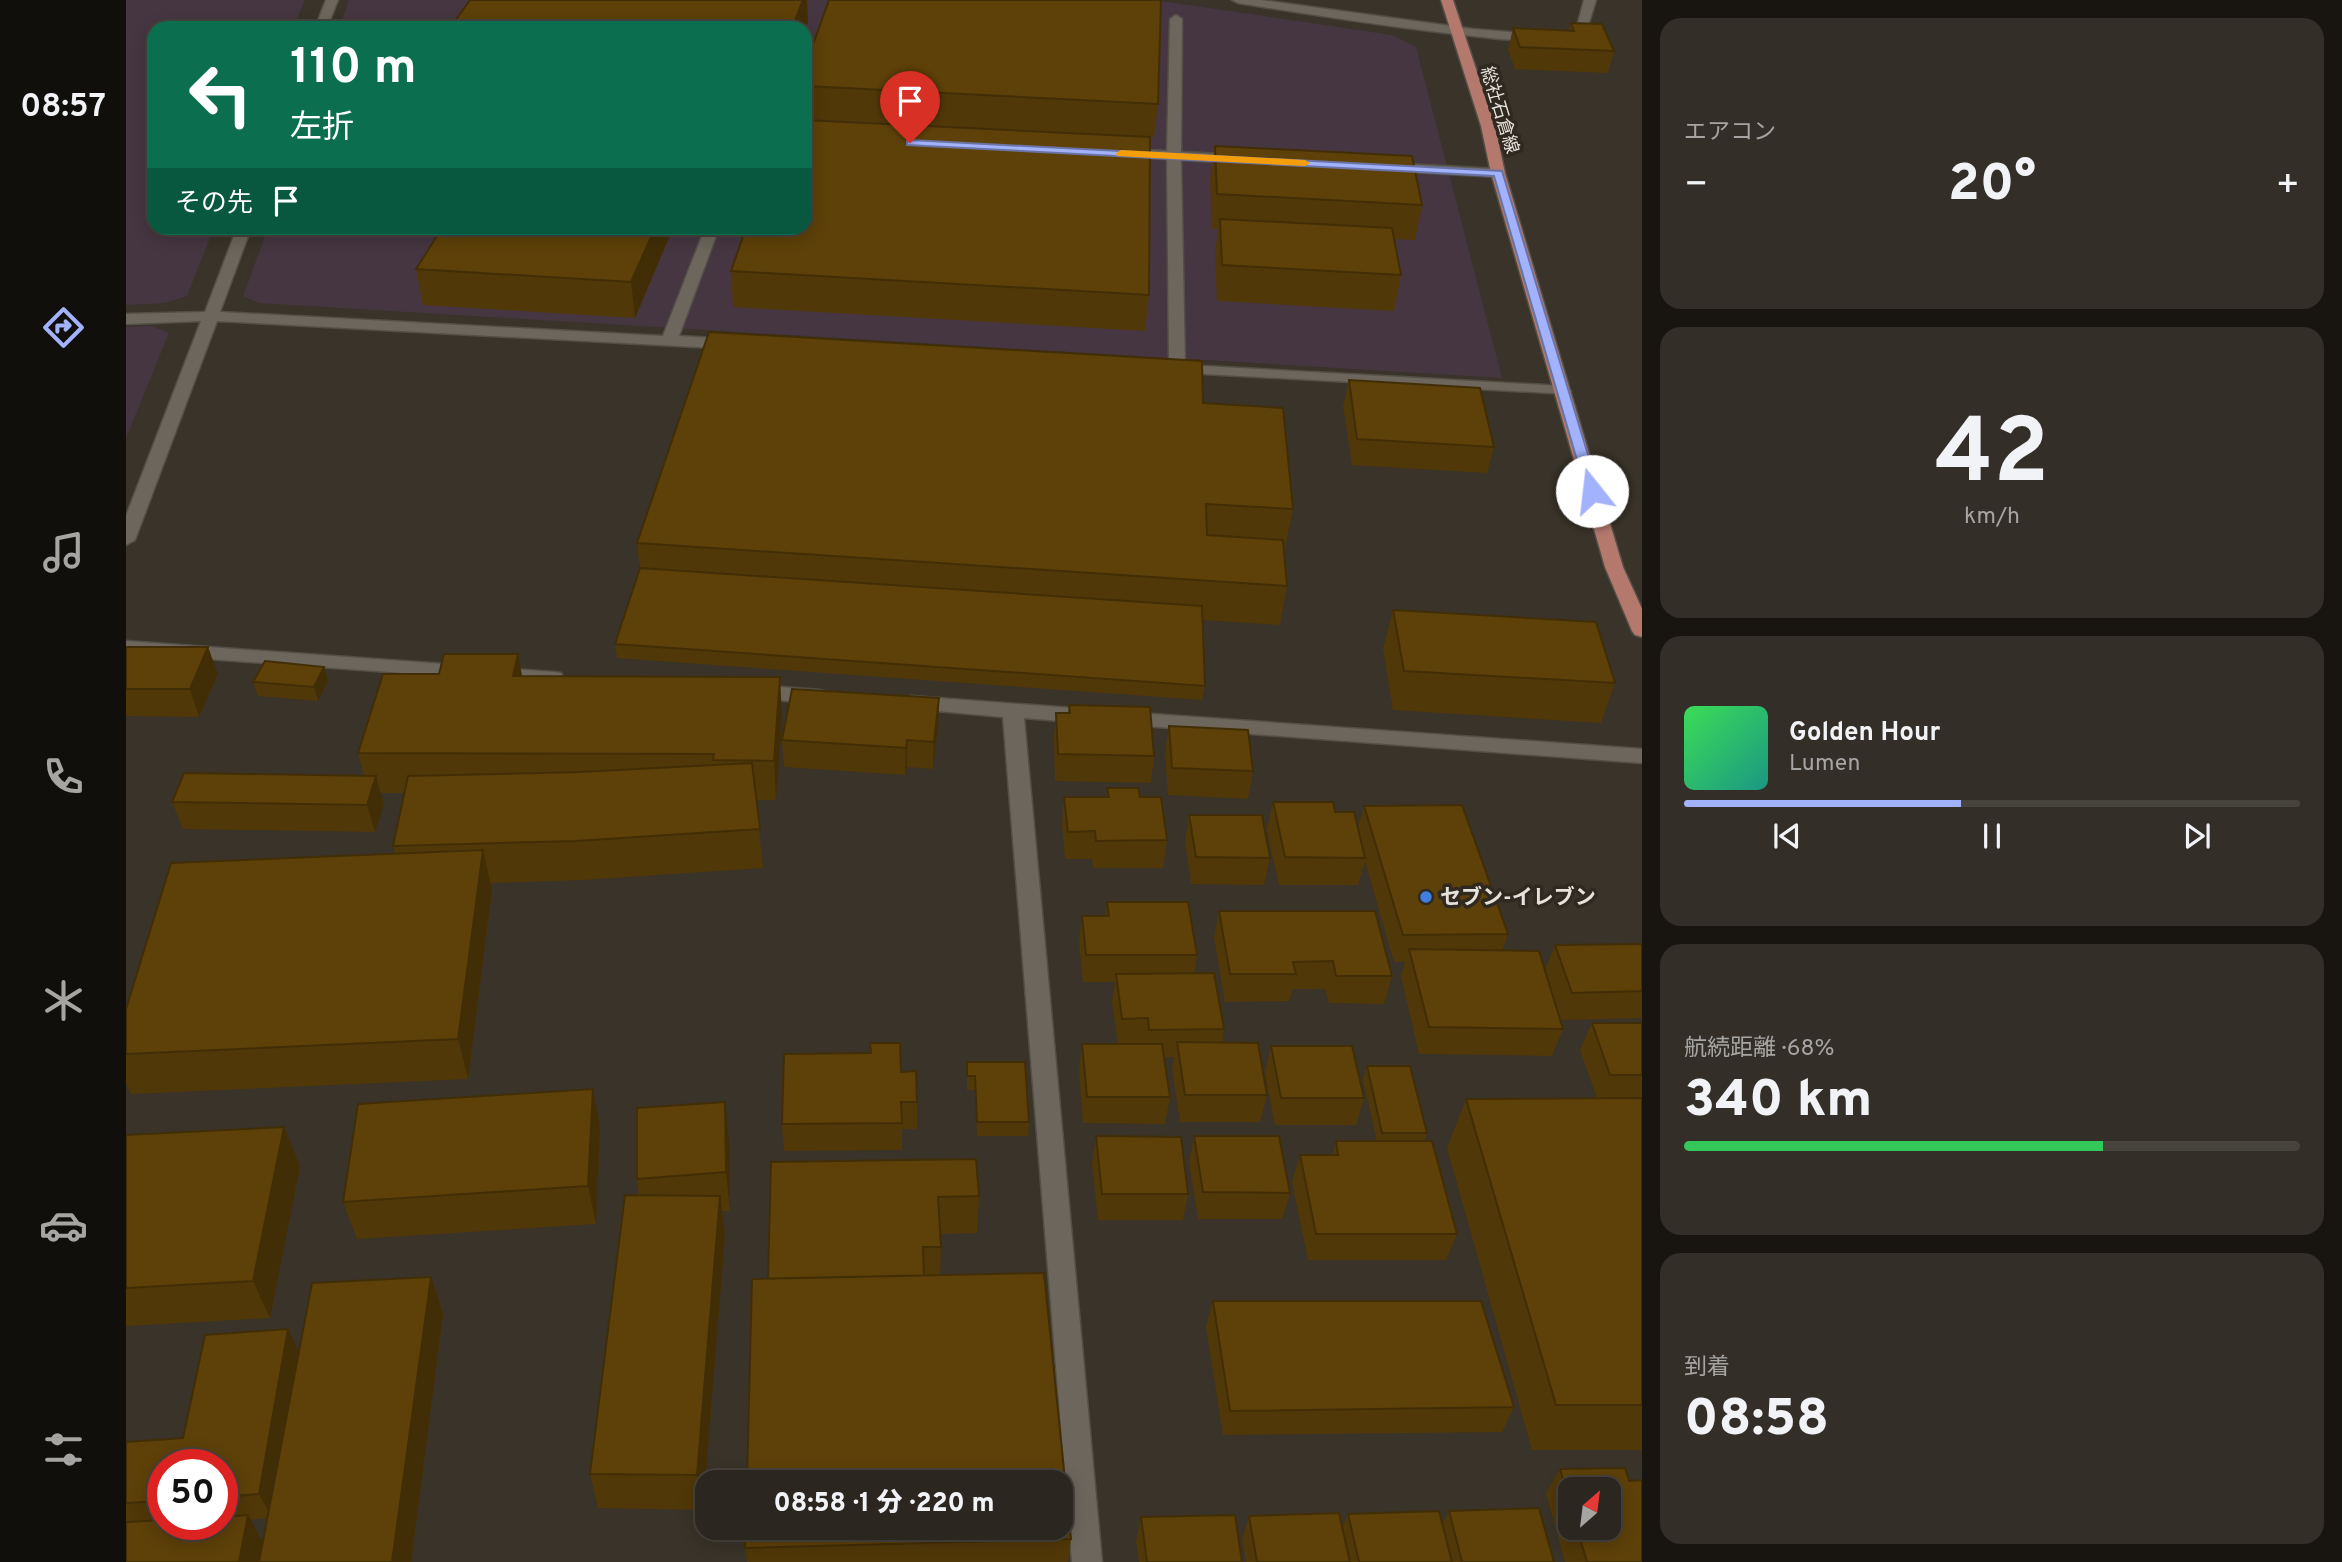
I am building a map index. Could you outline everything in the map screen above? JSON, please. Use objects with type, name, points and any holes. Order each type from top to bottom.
[{"type":"main road","name":"総社石倉線","points":[[1447,0],[1488,126],[1499,173],[1614,567],[1642,631]]},
{"type":"street","points":[[324,21],[332,0]]},
{"type":"street","points":[[1238,0],[1492,35],[1571,37],[1581,33],[1590,0]]},
{"type":"street","points":[[1176,19],[1170,369],[1563,391]]},
{"type":"street","points":[[1105,153],[1255,160]]},
{"type":"street","points":[[1377,167],[1499,173]]},
{"type":"street","points":[[126,540],[241,235]]},
{"type":"street","points":[[669,341],[709,235]]},
{"type":"street","points":[[126,319],[209,316],[751,345]]},
{"type":"street","points":[[126,647],[570,679]]},
{"type":"street","points":[[736,691],[833,698]]},
{"type":"street","points":[[888,702],[1642,756]]},
{"type":"street","points":[[1013,711],[1087,1562]]},
{"type":"shaded area","points":[[126,0],[305,0],[296,21],[147,21],[147,235],[211,235],[187,296],[165,303],[126,305]]},
{"type":"shaded area","points":[[349,0],[1155,0],[1392,35],[1416,47],[1502,378],[259,303],[243,296],[265,235],[812,235],[812,21],[342,21]]},
{"type":"shaded area","points":[[151,326],[169,333],[126,438],[126,327]]},
{"type":"building","points":[[470,0],[803,0],[795,21],[455,21]]},
{"type":"building","points":[[829,0],[1161,0],[1158,104],[812,86],[812,47]]},
{"type":"building","points":[[1571,23],[1602,24],[1614,51],[1520,47],[1513,28],[1574,31]]},
{"type":"building","points":[[812,120],[1150,137],[1149,295],[731,271],[744,235],[812,235]]},
{"type":"building","points":[[1215,146],[1412,156],[1422,205],[1217,194]]},
{"type":"building","points":[[1220,219],[1392,228],[1401,275],[1222,265]]},
{"type":"building","points":[[438,235],[652,235],[631,282],[416,269]]},
{"type":"building","points":[[709,332],[1202,361],[1203,403],[1283,408],[1293,509],[1206,504],[1207,535],[1283,540],[1287,586],[637,543]]},
{"type":"building","points":[[1349,380],[1480,388],[1494,447],[1357,439]]},
{"type":"building","points":[[640,568],[1202,606],[1205,686],[615,644]]},
{"type":"building","points":[[1393,610],[1596,622],[1615,683],[1404,671]]},
{"type":"building","points":[[126,647],[208,647],[190,689],[126,689]]},
{"type":"building","points":[[444,654],[518,654],[513,676],[780,677],[774,761],[713,760],[714,754],[358,753],[383,674],[439,674]]},
{"type":"building","points":[[265,661],[324,667],[314,687],[253,682]]},
{"type":"building","points":[[792,689],[939,698],[934,742],[907,740],[906,748],[782,740]]},
{"type":"building","points":[[1069,705],[1150,707],[1154,756],[1058,754],[1056,713],[1070,713]]},
{"type":"building","points":[[1169,726],[1248,730],[1253,771],[1172,768]]},
{"type":"building","points":[[752,763],[760,829],[576,841],[393,846],[408,776],[580,772]]},
{"type":"building","points":[[184,773],[376,776],[367,805],[172,802]]},
{"type":"building","points":[[1107,788],[1138,788],[1140,797],[1161,797],[1167,840],[1096,841],[1095,831],[1068,832],[1064,797],[1109,797]]},
{"type":"building","points":[[1273,802],[1333,802],[1335,812],[1354,812],[1365,858],[1285,857]]},
{"type":"building","name":"セブン-イレブン","points":[[1462,805],[1508,934],[1403,935],[1364,806]]},
{"type":"building","points":[[1189,815],[1262,815],[1270,858],[1196,857]]},
{"type":"building","points":[[483,850],[458,1039],[126,1054],[126,1009],[171,863]]},
{"type":"building","points":[[1107,902],[1188,902],[1197,955],[1086,955],[1082,916],[1109,916]]},
{"type":"building","points":[[1219,911],[1375,911],[1392,976],[1336,976],[1333,961],[1293,962],[1296,974],[1230,974]]},
{"type":"building","points":[[1642,944],[1642,991],[1572,993],[1555,945]]},
{"type":"building","points":[[1409,949],[1539,951],[1563,1029],[1429,1027]]},
{"type":"building","points":[[1214,973],[1224,1029],[1149,1030],[1148,1018],[1122,1019],[1116,974]]},
{"type":"building","points":[[1592,1023],[1642,1023],[1642,1075],[1610,1075]]},
{"type":"building","points":[[1177,1042],[1258,1043],[1267,1095],[1185,1095]]},
{"type":"building","points":[[870,1043],[900,1043],[901,1072],[916,1071],[917,1102],[901,1102],[902,1123],[782,1124],[784,1054],[871,1053]]},
{"type":"building","points":[[1082,1044],[1162,1044],[1170,1097],[1087,1097]]},
{"type":"building","points":[[1271,1046],[1352,1046],[1364,1098],[1281,1098]]},
{"type":"building","points":[[967,1062],[1025,1062],[1029,1122],[977,1122],[975,1076],[967,1076]]},
{"type":"building","points":[[1367,1066],[1410,1066],[1427,1133],[1382,1133]]},
{"type":"building","points":[[593,1089],[588,1186],[343,1202],[358,1104]]},
{"type":"building","points":[[1642,1098],[1642,1405],[1556,1405],[1466,1099]]},
{"type":"building","points":[[725,1102],[726,1172],[637,1179],[637,1108]]},
{"type":"building","points":[[284,1127],[253,1281],[126,1288],[126,1135]]},
{"type":"building","points":[[1096,1136],[1181,1137],[1188,1194],[1102,1194]]},
{"type":"building","points":[[1194,1136],[1279,1136],[1290,1193],[1203,1192]]},
{"type":"building","points":[[1336,1141],[1432,1141],[1457,1234],[1316,1234],[1300,1155],[1338,1155]]},
{"type":"building","points":[[976,1159],[979,1196],[938,1197],[941,1247],[923,1247],[924,1276],[768,1279],[771,1162]]},
{"type":"building","points":[[625,1195],[720,1196],[697,1470],[695,1470],[695,1475],[590,1474]]},
{"type":"building","points":[[1044,1273],[1064,1470],[747,1470],[752,1279]]},
{"type":"building","points":[[431,1277],[392,1562],[259,1562],[312,1283]]},
{"type":"building","points":[[1213,1301],[1481,1301],[1514,1407],[1230,1411]]},
{"type":"building","points":[[288,1329],[259,1494],[238,1496],[238,1449],[147,1449],[147,1502],[126,1503],[126,1442],[183,1438],[205,1335]]},
{"type":"building","points":[[1625,1468],[1629,1481],[1642,1480],[1642,1562],[1587,1562],[1581,1540],[1621,1540],[1621,1477],[1562,1477],[1560,1469]]},
{"type":"building","points":[[1539,1508],[1554,1562],[1462,1562],[1449,1511]]},
{"type":"building","points":[[1439,1511],[1452,1562],[1359,1562],[1348,1514]]},
{"type":"building","points":[[1339,1513],[1350,1562],[1257,1562],[1249,1516]]},
{"type":"building","points":[[248,1515],[239,1562],[126,1562],[126,1522],[147,1521],[147,1540],[238,1540],[238,1516]]},
{"type":"building","points":[[1235,1515],[1242,1562],[1147,1562],[1141,1517]]},
{"type":"building","points":[[745,1540],[1035,1540],[745,1548]]},
{"type":"slow traffic","points":[[1121,153],[1305,163]]},
{"type":"place","name":"セブン-イレブン","points":[[1426,897]]},
{"type":"route","points":[[910,143],[1499,173],[1592,491]]}]
